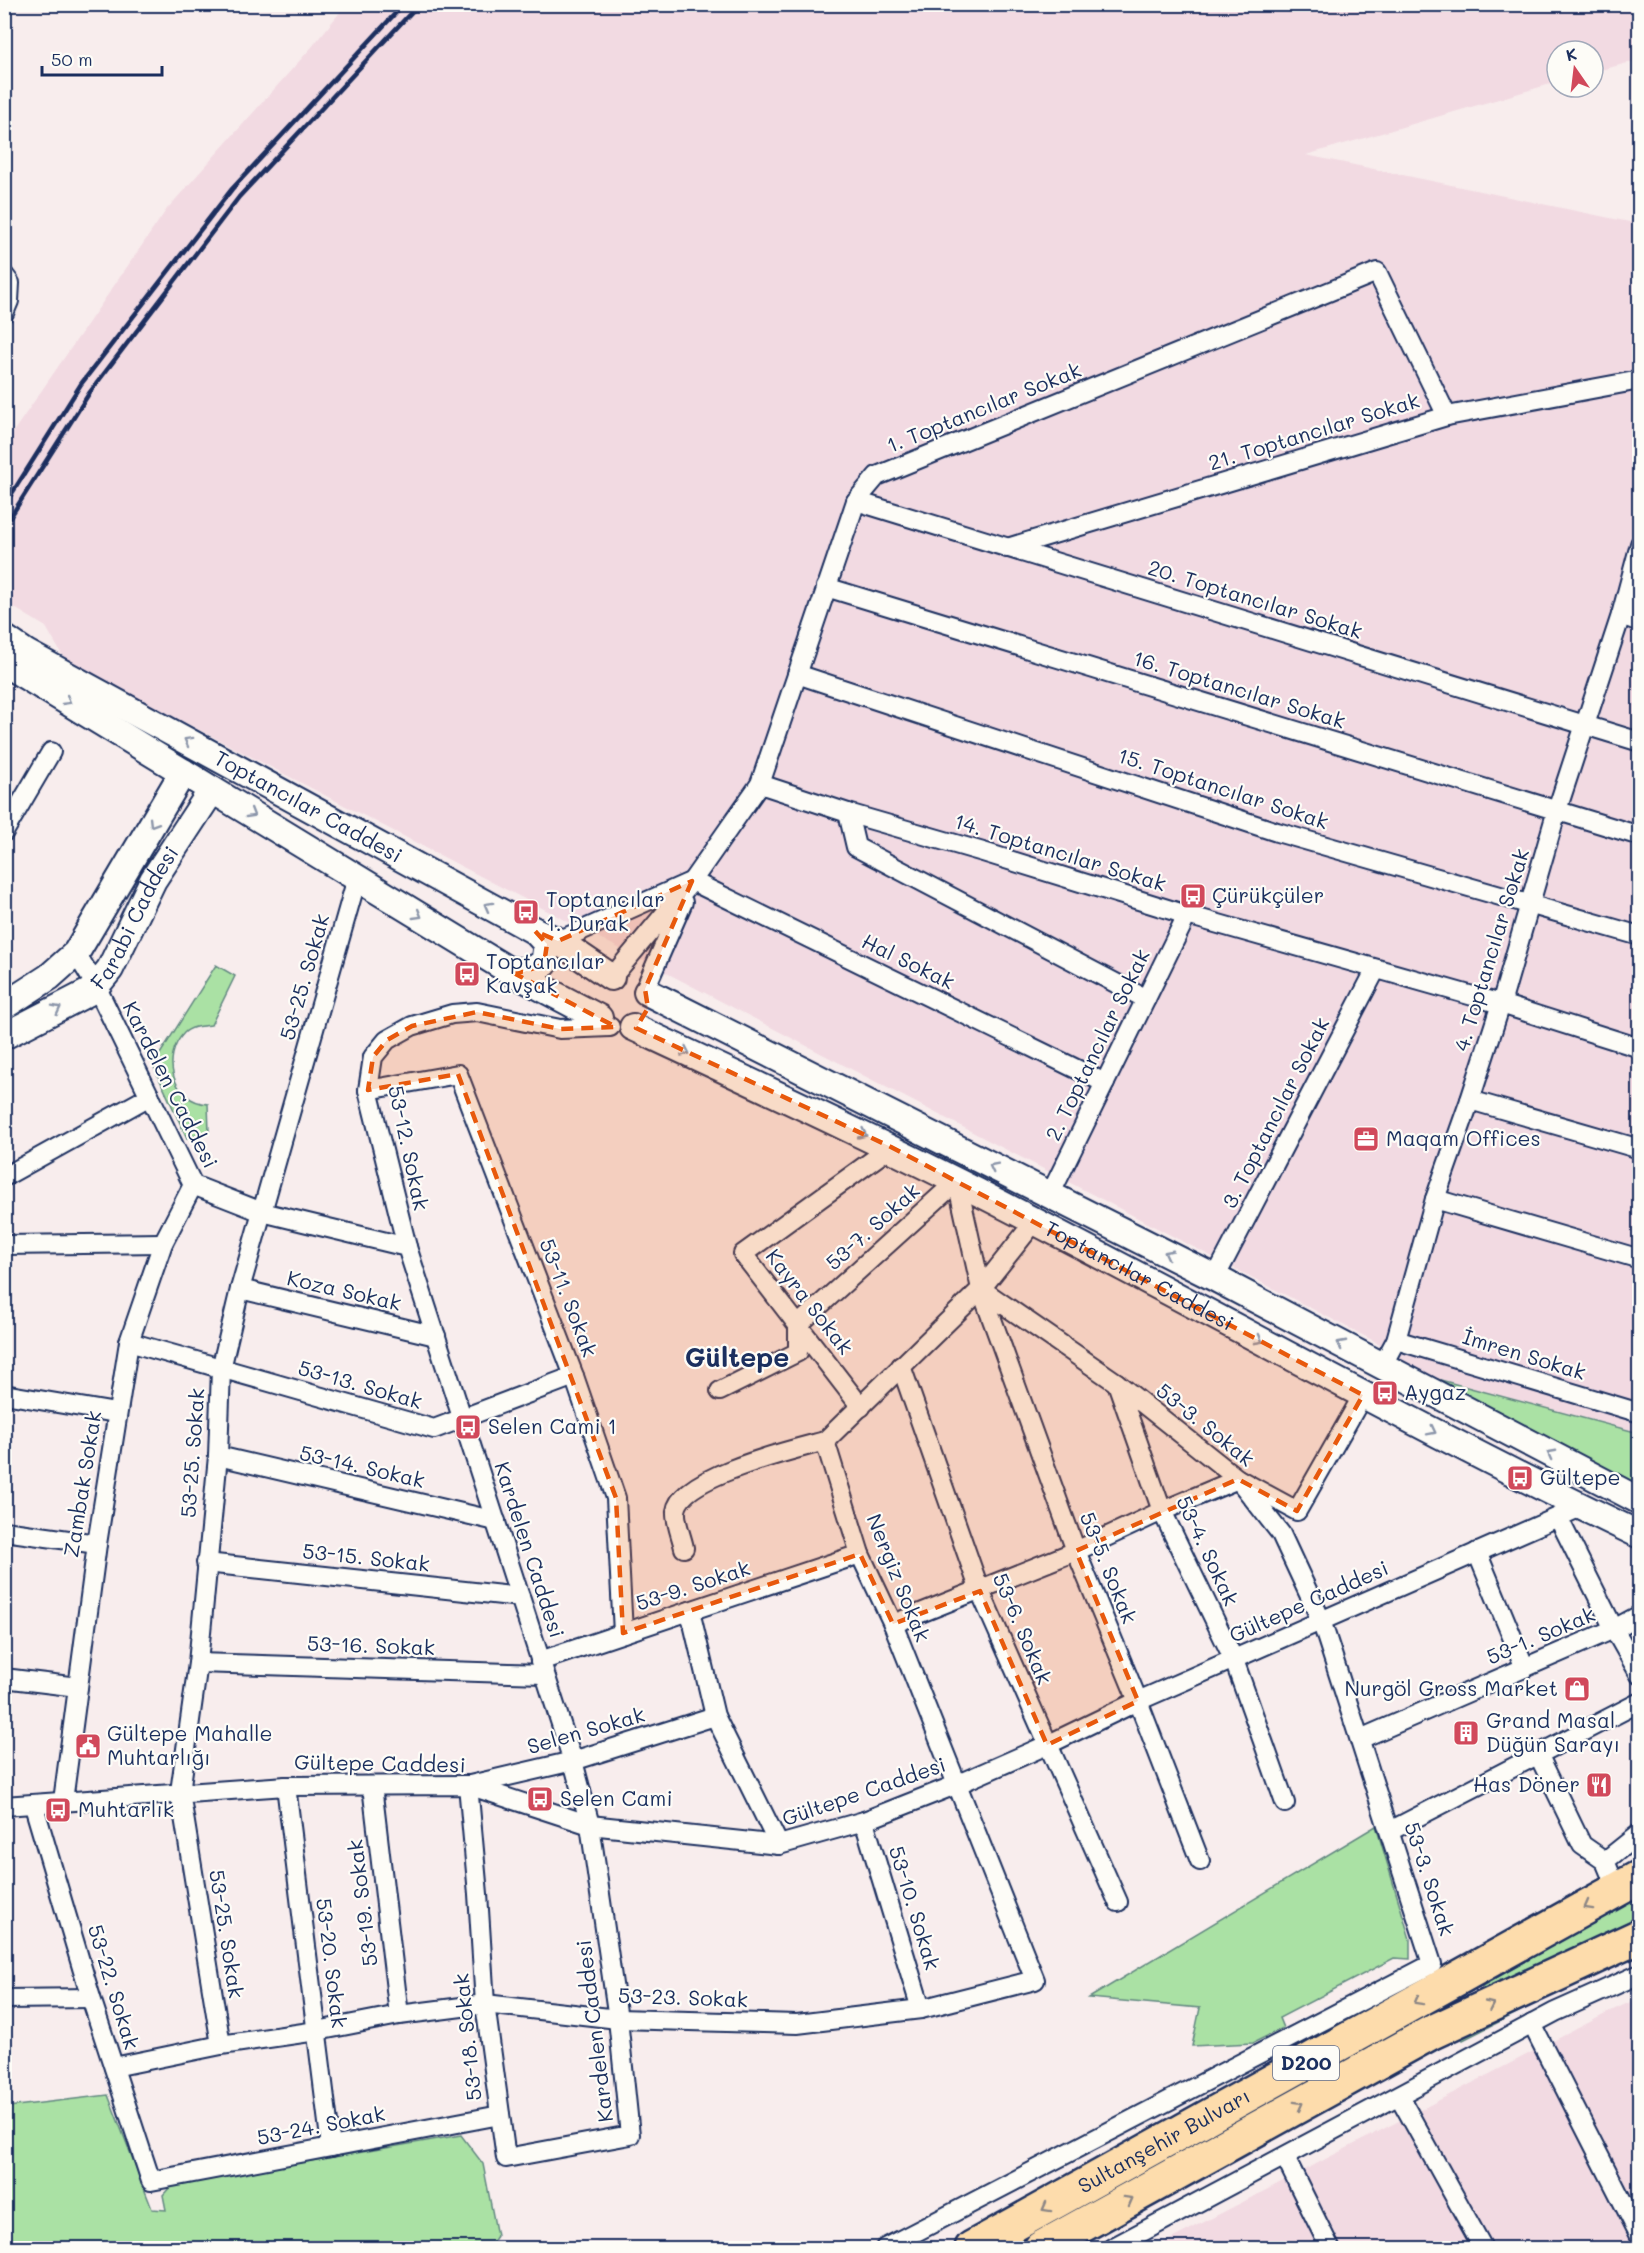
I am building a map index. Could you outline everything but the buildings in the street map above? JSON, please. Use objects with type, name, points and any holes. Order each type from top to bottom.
[{"type":"highway","name":"Sultanşehir Bulvarı","points":[[972,2248],[1620,1876]]},
{"type":"highway","name":"Sultanşehir Bulvarı","points":[[1041,2248],[1430,2033],[1640,1936]]},
{"type":"street","name":"1. Toptancılar Sokak","points":[[612,977],[693,881],[760,784],[856,501],[877,476],[1377,272],[1447,416]]},
{"type":"street","points":[[4,275],[10,283],[9,301],[4,313]]},
{"type":"street","name":"21. Toptancılar Sokak","points":[[1006,548],[1447,416],[1640,380]]},
{"type":"street","name":"20. Toptancılar Sokak","points":[[856,501],[1585,727],[1640,742]]},
{"type":"street","name":"4. Toptancılar Sokak","points":[[1382,1366],[1396,1340],[1435,1199],[1501,1004],[1557,810],[1621,615],[1640,544]]},
{"type":"street","name":"16. Toptancılar Sokak","points":[[826,587],[1640,836]]},
{"type":"street","points":[[1621,615],[1640,612]]},
{"type":"street","points":[[1621,615],[1640,622]]},
{"type":"street","name":"Toptancılar Caddesi","points":[[4,638],[16,662],[183,772],[508,970],[614,1024],[891,1147],[1363,1395],[1569,1512],[1640,1535]]},
{"type":"street","name":"Toptancılar Caddesi","points":[[16,662],[558,942],[612,977]]},
{"type":"street","name":"15. Toptancılar Sokak","points":[[797,674],[1277,832],[1640,936]]},
{"type":"street","points":[[4,832],[51,752]]},
{"type":"street","name":"Farabi Caddesi","points":[[4,1006],[49,977],[76,953],[183,772]]},
{"type":"street","name":"14. Toptancılar Sokak","points":[[760,784],[848,813],[1187,915],[1501,1004],[1640,1048]]},
{"type":"street","name":"Farabi Caddesi","points":[[4,1036],[93,990],[110,969],[153,880],[212,790]]},
{"type":"street","points":[[848,813],[856,847],[1146,999]]},
{"type":"street","name":"53-25. Sokak","points":[[221,2045],[180,1792],[198,1663],[218,1456],[221,1369],[240,1289],[357,878]]},
{"type":"street","points":[[558,942],[693,881]]},
{"type":"street","name":"1. Toptancılar Sokak","points":[[646,990],[693,881]]},
{"type":"street","name":"Hal Sokak","points":[[693,881],[1105,1083]]},
{"type":"street","name":"2. Toptancılar Sokak","points":[[1050,1195],[1187,915]]},
{"type":"street","points":[[508,970],[524,972],[544,964],[548,944],[534,931]]},
{"type":"street","name":"Kardelen Caddesi","points":[[76,953],[96,986],[193,1185],[262,1212],[407,1247],[573,1761],[590,1825],[618,2019],[630,2135]]},
{"type":"street","name":"3. Toptancılar Sokak","points":[[1215,1278],[1376,969]]},
{"type":"street","points":[[612,977],[630,977],[639,981],[646,990],[649,1003],[642,1021],[614,1024],[595,1009],[595,994],[603,982],[612,977]]},
{"type":"street","name":"Toptancılar Caddesi","points":[[646,990],[1215,1278],[1640,1501]]},
{"type":"street","name":"53-12. Sokak","points":[[407,1247],[368,1090],[373,1057],[387,1040],[412,1026],[452,1014],[477,1012],[560,1029],[614,1024]]},
{"type":"street","name":"53-11. Sokak","points":[[368,1090],[458,1074],[574,1376],[616,1498],[623,1633]]},
{"type":"street","points":[[4,1177],[150,1096]]},
{"type":"street","points":[[1470,1100],[1640,1149]]},
{"type":"street","name":"Kayra Sokak","points":[[861,1407],[743,1254],[891,1147]]},
{"type":"street","points":[[957,1181],[981,1289]]},
{"type":"street","name":"53-7. Sokak","points":[[798,1325],[957,1181]]},
{"type":"street","name":"Zambak Sokak","points":[[63,1801],[97,1544],[129,1342],[163,1243],[193,1185]]},
{"type":"street","points":[[1435,1199],[1640,1259]]},
{"type":"street","points":[[684,1548],[676,1510],[682,1500],[714,1477],[751,1462],[825,1441],[981,1289],[1035,1221]]},
{"type":"street","points":[[4,1245],[163,1243]]},
{"type":"street","name":"Koza Sokak","points":[[240,1289],[436,1336]]},
{"type":"street","name":"53-3. Sokak","points":[[885,2248],[1432,1964],[1321,1620],[1281,1534],[1238,1479],[1117,1383],[981,1289]]},
{"type":"street","name":"53-5. Sokak","points":[[981,1289],[1076,1551],[1138,1701],[1200,1861]]},
{"type":"street","points":[[720,1391],[798,1352],[798,1325]]},
{"type":"street","name":"İmren Sokak","points":[[1396,1340],[1640,1413]]},
{"type":"street","name":"53-13. Sokak","points":[[129,1342],[434,1429],[574,1376]]},
{"type":"street","name":"53-6. Sokak","points":[[901,1366],[980,1591],[1118,1902]]},
{"type":"street","name":"53-4. Sokak","points":[[1117,1383],[1162,1511],[1234,1660],[1286,1803]]},
{"type":"street","points":[[4,1394],[116,1413]]},
{"type":"street","points":[[893,1624],[1076,1551],[1238,1479],[1297,1511],[1363,1395]]},
{"type":"street","name":"Nergiz Sokak","points":[[825,1441],[860,1554],[893,1624],[1035,1980]]},
{"type":"street","name":"53-14. Sokak","points":[[218,1456],[496,1521]]},
{"type":"street","points":[[1569,1512],[1614,1629],[1640,1675]]},
{"type":"street","name":"Gültepe Caddesi","points":[[4,1806],[34,1806],[63,1801],[286,1786],[468,1785],[590,1825],[779,1845],[864,1821],[958,1784],[1047,1745],[1138,1701],[1569,1512]]},
{"type":"street","points":[[4,1532],[97,1544]]},
{"type":"street","points":[[1477,1552],[1525,1668]]},
{"type":"street","name":"53-9. Sokak","points":[[542,1667],[623,1633],[860,1554]]},
{"type":"street","name":"53-15. Sokak","points":[[206,1563],[520,1597]]},
{"type":"street","points":[[690,1611],[715,1716],[779,1845]]},
{"type":"street","name":"53-1. Sokak","points":[[1360,1739],[1614,1629],[1640,1615]]},
{"type":"street","name":"53-16. Sokak","points":[[198,1663],[542,1667]]},
{"type":"street","points":[[4,1678],[78,1687]]},
{"type":"street","points":[[1390,1831],[1640,1702]]},
{"type":"street","name":"Selen Sokak","points":[[468,1785],[573,1761],[715,1716]]},
{"type":"street","points":[[1538,1754],[1582,1845],[1620,1876],[1640,1833]]},
{"type":"street","name":"53-18. Sokak","points":[[468,1785],[485,2004],[507,2158],[630,2135]]},
{"type":"street","name":"53-20. Sokak","points":[[286,1786],[331,2147]]},
{"type":"street","name":"53-19. Sokak","points":[[372,1786],[399,2014]]},
{"type":"street","name":"53-22. Sokak","points":[[34,1806],[91,1998],[151,2181]]},
{"type":"street","name":"53-10. Sokak","points":[[864,1821],[921,2008]]},
{"type":"street","points":[[1112,2248],[1532,2024],[1639,1975]]},
{"type":"street","name":"53-23. Sokak","points":[[114,2067],[221,2045],[317,2031],[399,2014],[485,2004],[618,2019],[797,2024],[921,2008],[1035,1980]]},
{"type":"street","points":[[4,1999],[91,1998]]},
{"type":"street","points":[[1532,2024],[1640,2236]]},
{"type":"street","points":[[1399,2096],[1483,2248]]},
{"type":"street","name":"53-24. Sokak","points":[[151,2181],[500,2115]]},
{"type":"street","points":[[1285,2157],[1330,2248]]},
{"type":"highlighted area","points":[[692,881],[645,989],[648,1008],[636,1028],[891,1147],[1363,1395],[1297,1511],[1238,1479],[1076,1551],[1138,1701],[1047,1745],[980,1591],[893,1624],[860,1554],[623,1633],[616,1498],[458,1074],[368,1090],[373,1057],[387,1040],[412,1026],[477,1012],[560,1029],[616,1027],[508,970],[524,972],[544,964],[547,944],[535,931],[558,941]]},
{"type":"shaded area","points":[[346,5],[1639,5],[1639,60],[1605,69],[1605,39],[1545,39],[1545,85],[1306,155],[1639,224],[1639,1436],[1418,1374],[1374,1341],[65,660],[46,627],[5,602],[4,445],[167,209],[311,48]]},
{"type":"shaded area","points":[[1639,1998],[1639,2248],[1154,2248],[1615,2009]]},
{"type":"green space","points":[[216,965],[235,976],[211,1025],[190,1029],[184,1033],[173,1054],[174,1077],[179,1087],[196,1101],[208,1104],[209,1132],[187,1138],[153,1065]]},
{"type":"green space","points":[[1418,1374],[1639,1433],[1639,1492]]},
{"type":"green space","points":[[1376,1826],[1410,1939],[1410,1959],[1394,1958],[1279,2018],[1283,2028],[1253,2043],[1192,2046],[1200,2008],[1089,1998]]},
{"type":"green space","points":[[1639,1896],[1639,1920],[1488,1995],[1482,1986]]},
{"type":"green space","points":[[1594,1974],[1463,2040],[1459,2034]]},
{"type":"green space","points":[[108,2095],[152,2209],[166,2210],[163,2195],[172,2185],[461,2135],[483,2164],[497,2236],[489,2248],[5,2248],[5,2112],[8,2107]]},
{"type":"railway","points":[[4,506],[81,384],[232,189],[404,4]]},
{"type":"railway","points":[[4,527],[90,392],[239,197],[419,4]]},
{"type":"place","name":"Çürükçüler","points":[[1193,896]]},
{"type":"place","name":"Toptancılar 1. Durak","points":[[526,912]]},
{"type":"place","name":"Toptancılar Kavşak","points":[[467,974]]},
{"type":"place","name":"Maqam Offices","points":[[1366,1139]]},
{"type":"place","name":"Aygaz","points":[[1385,1393]]},
{"type":"place","name":"Selen Cami 1","points":[[468,1427]]},
{"type":"place","name":"Gültepe","points":[[1520,1478]]},
{"type":"place","name":"Nurgöl Gross Market","points":[[1577,1689]]},
{"type":"place","name":"Grand Masal Düğün Sarayı","points":[[1466,1733]]},
{"type":"place","name":"Gültepe Mahalle Muhtarlığı","points":[[88,1746]]},
{"type":"place","name":"Has Döner","points":[[1599,1785]]},
{"type":"place","name":"Selen Cami","points":[[540,1799]]},
{"type":"place","name":"Muhtarlık","points":[[58,1810]]},
{"type":"district","name":"Gültepe","points":[[737,1358]]}]
